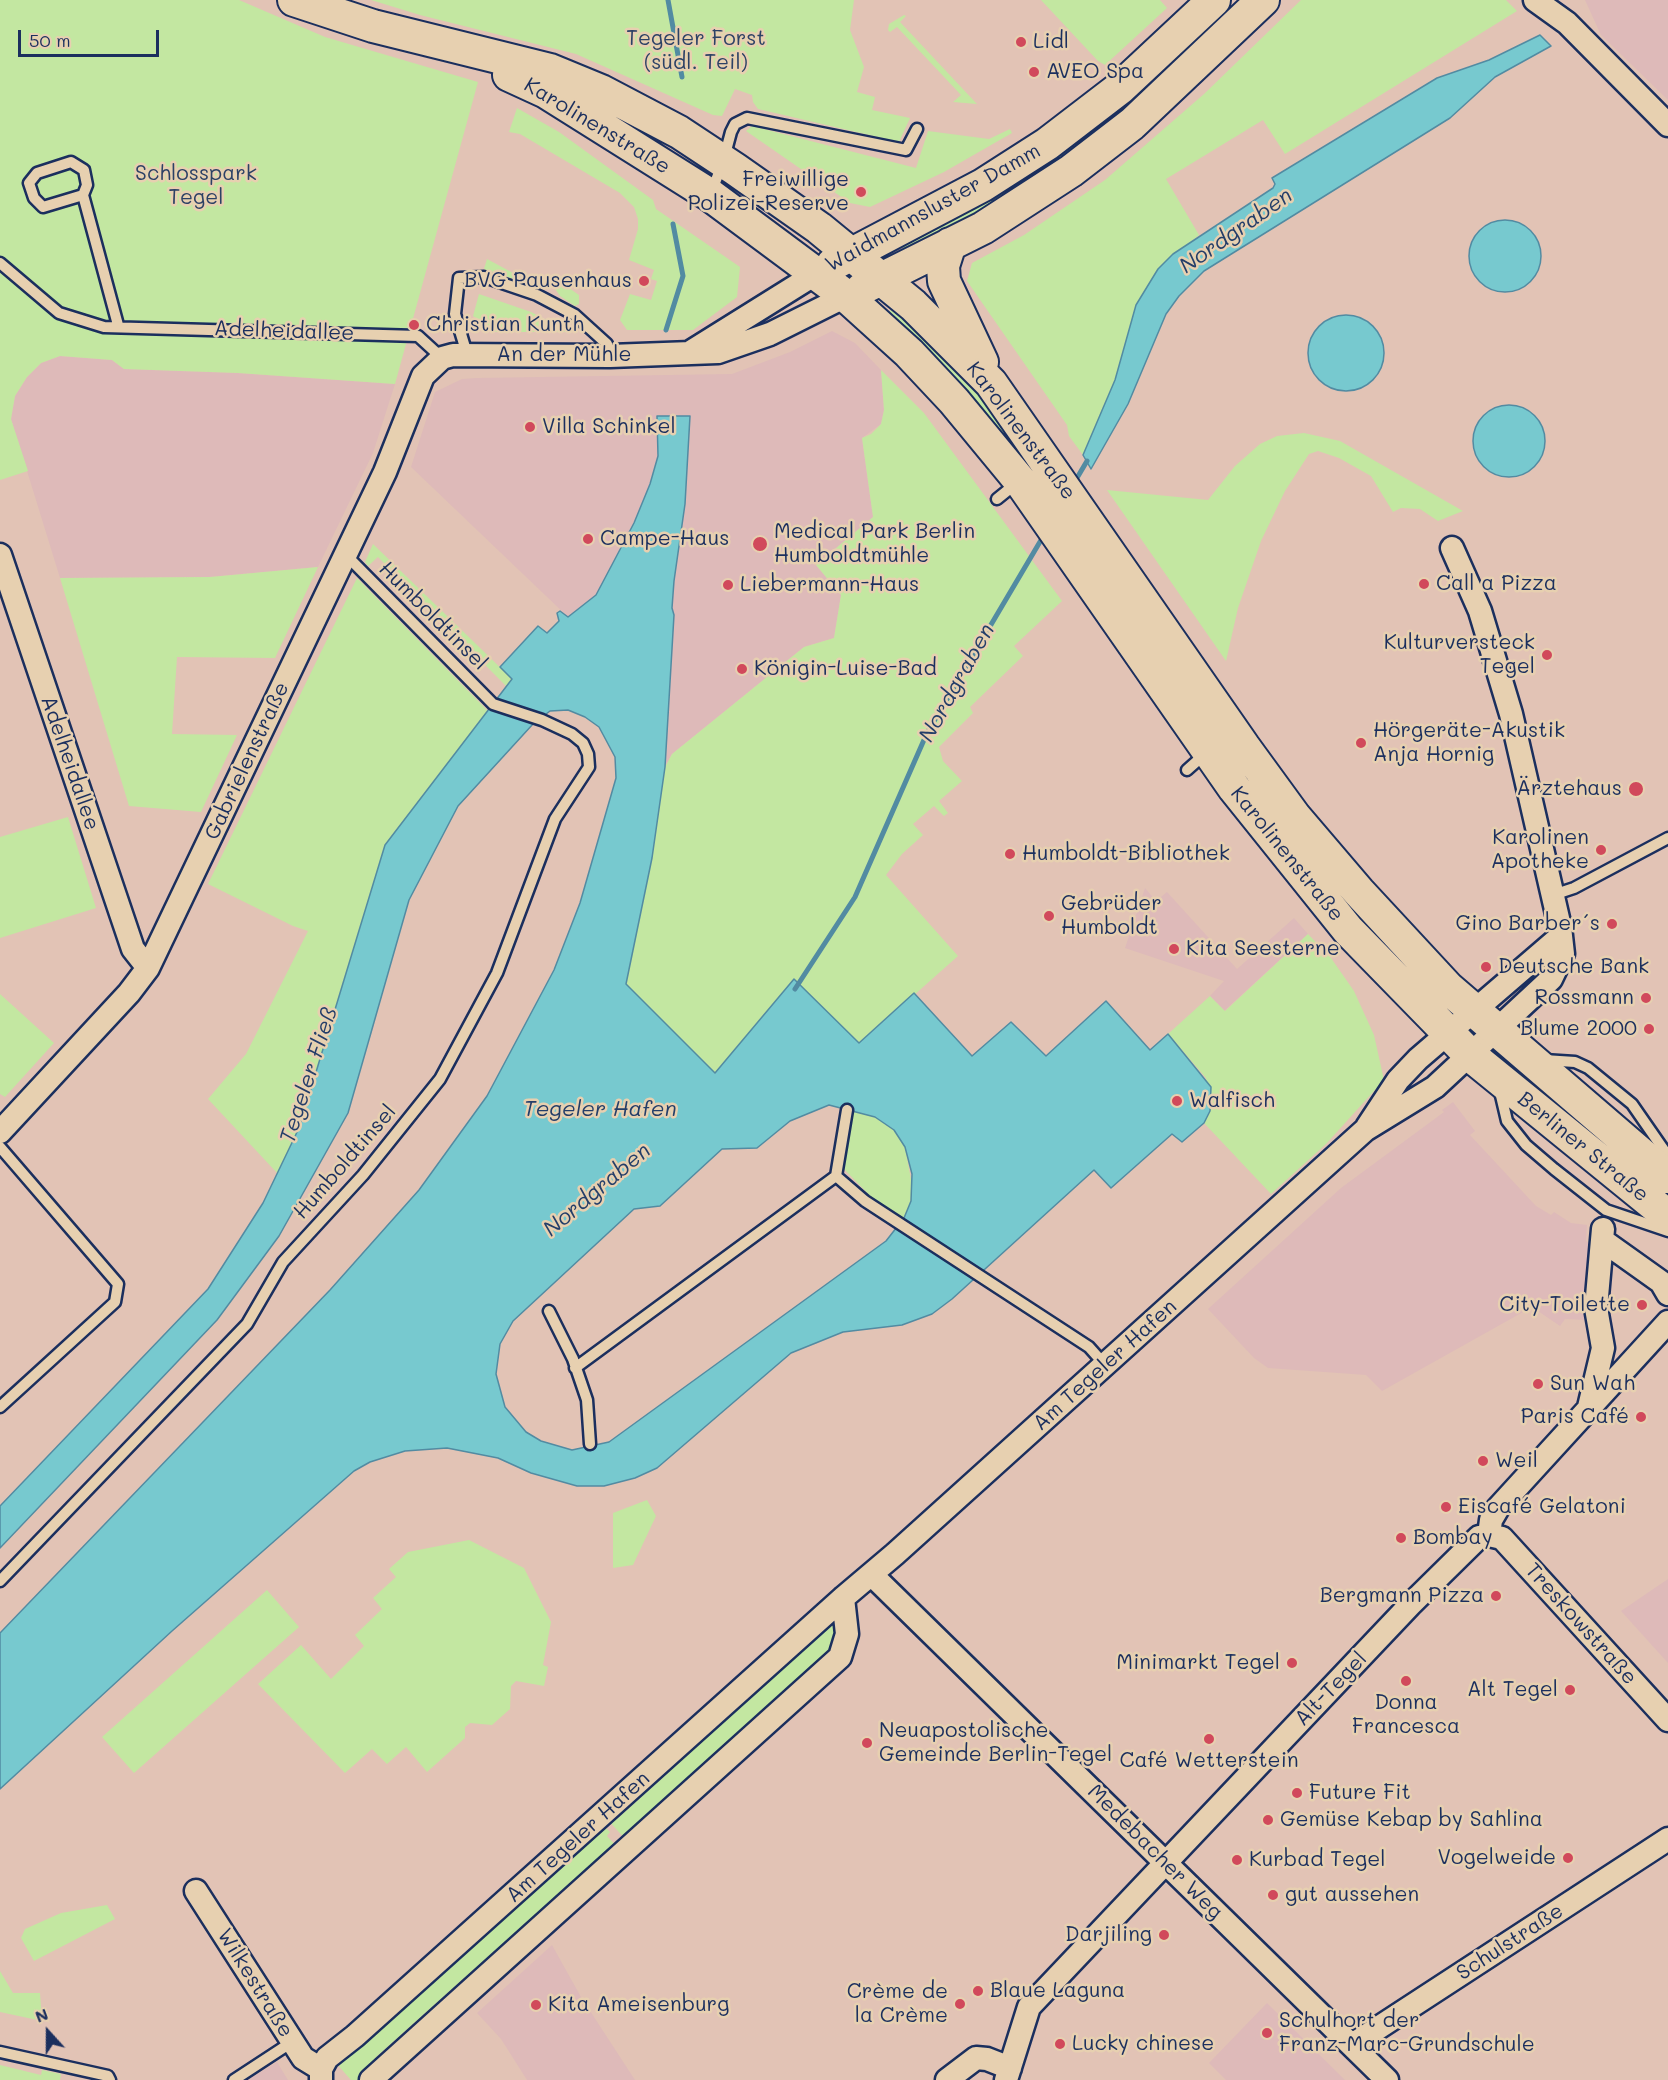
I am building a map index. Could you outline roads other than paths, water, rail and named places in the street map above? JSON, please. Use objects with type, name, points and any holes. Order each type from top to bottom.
[{"type":"main road","name":"Karolinenstraße","points":[[294,0],[328,14],[550,70],[601,91],[667,126],[819,228],[941,331],[991,383],[1081,512],[1158,652],[1197,761],[1348,930],[1447,1033]]},
{"type":"main road","name":"Waidmannsluster Damm","points":[[846,296],[951,244],[1027,201],[1091,135],[1234,7]]},
{"type":"main road","name":"Karolinenstraße","points":[[379,27],[528,83],[706,193],[846,296],[935,380],[1018,495],[1158,652],[1295,817],[1388,924],[1448,988],[1473,1011]]},
{"type":"main road","name":"Waidmannsluster Damm","points":[[817,273],[983,185],[1091,135]]},
{"type":"main road","points":[[951,244],[943,266],[944,281],[991,383]]},
{"type":"main road","name":"Berliner Straße","points":[[1473,1011],[1668,1177]]},
{"type":"main road","name":"Berliner Straße","points":[[1447,1033],[1470,1055],[1668,1216]]},
{"type":"street","points":[[1535,0],[1567,23],[1668,125]]},
{"type":"street","points":[[1553,0],[1567,23]]},
{"type":"street","name":"An der Mühle","points":[[765,321],[817,273]]},
{"type":"street","name":"An der Mühle","points":[[442,358],[467,354],[686,355],[765,321],[846,296]]},
{"type":"street","name":"Gabrielenstraße","points":[[0,1142],[148,968],[385,472],[423,376],[442,358]]},
{"type":"street","name":"Am Tegeler Hafen","points":[[321,2075],[327,2058],[355,2036],[843,1598],[872,1575],[1365,1130],[1435,1087],[1557,970],[1563,954],[1561,936],[1510,714],[1480,611],[1452,548]]},
{"type":"street","name":"Adelheidallee","points":[[0,555],[133,949],[148,968]]},
{"type":"street","name":"Am Tegeler Hafen","points":[[1365,1130],[1398,1080],[1447,1033],[1561,936]]},
{"type":"street","points":[[1589,1408],[1603,1348],[1596,1308],[1602,1234],[1666,1286]]},
{"type":"street","points":[[1489,1535],[1491,1520],[1498,1508],[1668,1322]]},
{"type":"street","name":"Treskowstraße","points":[[1489,1535],[1502,1538],[1668,1720]]},
{"type":"street","name":"Alt-Tegel","points":[[947,2080],[976,2058],[987,2060],[1008,2074],[1029,2007],[1469,1545],[1479,1537],[1489,1535]]},
{"type":"street","name":"Medebacher Weg","points":[[872,1575],[1388,2080]]},
{"type":"street","name":"Am Tegeler Hafen","points":[[370,2080],[840,1657],[847,1634],[843,1598]]},
{"type":"street","name":"Schulstraße","points":[[1352,2045],[1668,1839]]},
{"type":"street","name":"Wilkestraße","points":[[196,1891],[292,2042],[303,2058],[321,2075]]},
{"type":"street","points":[[931,2080],[970,2052]]},
{"type":"lane","points":[[706,193],[716,157],[735,124],[747,118],[906,150],[918,129]]},
{"type":"lane","points":[[83,195],[43,207],[34,198],[29,183],[37,173],[71,162],[84,170],[87,185],[83,195],[118,326]]},
{"type":"lane","name":"Adelheidallee","points":[[0,263],[59,313],[104,327],[418,336],[442,358]]},
{"type":"lane","points":[[467,354],[455,314],[459,278],[484,277],[537,295],[574,315],[607,344],[610,356]]},
{"type":"lane","name":"Humboldtinsel","points":[[0,1581],[248,1324],[283,1263],[363,1175],[440,1079],[497,973],[555,819],[589,767],[588,754],[583,743],[572,734],[542,720],[493,704],[346,555]]},
{"type":"lane","points":[[1553,895],[1574,888],[1668,838]]},
{"type":"lane","name":"Berliner Straße","points":[[1533,1060],[1575,1062],[1588,1068],[1632,1104],[1668,1156]]},
{"type":"lane","name":"Berliner Straße","points":[[1498,1078],[1501,1104],[1507,1121],[1526,1145],[1606,1210],[1668,1231]]},
{"type":"lane","points":[[575,1368],[836,1176],[847,1110]]},
{"type":"lane","points":[[0,1142],[118,1284],[115,1302],[0,1407]]},
{"type":"lane","points":[[836,1176],[866,1201],[1089,1347],[1105,1365]]},
{"type":"lane","points":[[549,1311],[587,1400],[590,1444]]},
{"type":"lane","points":[[234,2080],[292,2042]]},
{"type":"lane","points":[[0,2052],[108,2076],[110,2080]]},
{"type":"water","points":[[1540,35],[1551,46],[1495,77],[1450,118],[1204,271],[1179,296],[1166,314],[1128,404],[1091,469],[1083,455],[1115,380],[1136,305],[1158,269],[1173,254],[1273,188],[1275,184],[1272,178],[1437,78],[1489,60]]},
{"type":"water","points":[[1505,220],[1525,226],[1535,236],[1541,256],[1535,276],[1525,286],[1505,292],[1485,286],[1475,276],[1469,256],[1475,236],[1485,226]]},
{"type":"water","points":[[1346,315],[1361,318],[1373,326],[1381,338],[1384,353],[1381,368],[1373,380],[1361,388],[1346,391],[1331,388],[1319,380],[1311,368],[1308,353],[1311,338],[1319,326],[1331,318]]},
{"type":"water","points":[[1509,405],[1529,411],[1539,421],[1545,441],[1539,461],[1529,471],[1509,477],[1489,471],[1479,461],[1473,441],[1479,421],[1489,411]]},
{"type":"water","name":"Tegeler Hafen","points":[[657,416],[690,416],[685,504],[672,608],[674,615],[665,767],[652,858],[626,984],[715,1073],[794,979],[859,1043],[914,993],[972,1056],[1011,1022],[1046,1056],[1106,1001],[1150,1050],[1168,1034],[1211,1087],[1210,1111],[1204,1123],[1182,1142],[1172,1134],[1111,1188],[1094,1170],[952,1299],[932,1314],[902,1325],[843,1332],[791,1353],[657,1468],[635,1478],[604,1486],[577,1486],[531,1473],[498,1458],[447,1448],[405,1451],[370,1462],[354,1471],[172,1631],[0,1789],[0,1633],[330,1290],[419,1190],[487,1096],[554,970],[580,903],[616,778],[615,757],[599,727],[585,717],[568,710],[550,711],[533,724],[458,806],[409,900],[348,1113],[279,1236],[217,1320],[0,1548],[0,1506],[208,1289],[263,1203],[299,1128],[385,845],[512,679],[500,667],[538,626],[547,633],[559,621],[557,613],[560,611],[568,617],[596,595],[634,523],[650,484],[658,456]],"holes":[[[829,1105],[875,1117],[894,1130],[905,1147],[912,1174],[911,1201],[904,1218],[886,1241],[609,1442],[572,1450],[541,1441],[526,1432],[505,1407],[496,1374],[500,1344],[513,1321],[634,1209],[660,1206],[722,1149],[757,1148],[790,1121]]]},
{"type":"waterway","name":"Tegeler Fließ","points":[[668,0],[682,77]]},
{"type":"waterway","name":"Tegeler Fließ","points":[[666,330],[683,276],[673,224]]},
{"type":"waterway","name":"Nordgraben","points":[[1074,483],[1087,461]]},
{"type":"waterway","name":"Nordgraben","points":[[795,989],[855,897],[927,733],[1044,535]]},
{"type":"place","name":"Lidl","points":[[1021,42]]},
{"type":"place","name":"AVEO Spa","points":[[1034,72]]},
{"type":"place","name":"Freiwillige Polizei-Reserve","points":[[861,192]]},
{"type":"place","name":"BVG Pausenhaus","points":[[644,281]]},
{"type":"place","name":"Christian Kunth","points":[[414,325]]},
{"type":"place","name":"Villa Schinkel","points":[[530,427]]},
{"type":"place","name":"Campe-Haus","points":[[588,539]]},
{"type":"place","name":"Medical Park Berlin Humboldtmühle","points":[[760,544]]},
{"type":"place","name":"Call a Pizza","points":[[1424,584]]},
{"type":"place","name":"Liebermann-Haus","points":[[728,585]]},
{"type":"place","name":"Kulturversteck Tegel","points":[[1547,655]]},
{"type":"place","name":"Königin-Luise-Bad","points":[[742,669]]},
{"type":"place","name":"Hörgeräte-Akustik Anja Hornig","points":[[1361,743]]},
{"type":"place","name":"Ärztehaus","points":[[1636,789]]},
{"type":"place","name":"Karolinen Apotheke","points":[[1601,850]]},
{"type":"place","name":"Humboldt-Bibliothek","points":[[1010,854]]},
{"type":"place","name":"Gebrüder Humboldt","points":[[1049,916]]},
{"type":"place","name":"Gino Barber´s","points":[[1612,924]]},
{"type":"place","name":"Kita Seesterne","points":[[1174,949]]},
{"type":"place","name":"Deutsche Bank","points":[[1486,967]]},
{"type":"place","name":"Rossmann","points":[[1646,998]]},
{"type":"place","name":"Blume 2000","points":[[1649,1029]]},
{"type":"place","name":"Walfisch","points":[[1177,1101]]},
{"type":"place","name":"City-Toilette","points":[[1642,1305]]},
{"type":"place","name":"Sun Wah","points":[[1538,1384]]},
{"type":"place","name":"Paris Café","points":[[1641,1417]]},
{"type":"place","name":"Weil","points":[[1483,1461]]},
{"type":"place","name":"Eiscafé Gelatoni","points":[[1446,1507]]},
{"type":"place","name":"Bombay","points":[[1401,1538]]},
{"type":"place","name":"Bergmann Pizza","points":[[1496,1596]]},
{"type":"place","name":"Minimarkt Tegel","points":[[1292,1663]]},
{"type":"place","name":"Donna Francesca","points":[[1406,1681]]},
{"type":"place","name":"Alt Tegel","points":[[1570,1690]]},
{"type":"place","name":"Café Wetterstein","points":[[1209,1739]]},
{"type":"place","name":"Neuapostolische Gemeinde Berlin-Tegel","points":[[867,1743]]},
{"type":"place","name":"Future Fit","points":[[1297,1793]]},
{"type":"place","name":"Gemüse Kebap by Sahlina","points":[[1268,1820]]},
{"type":"place","name":"Vogelweide","points":[[1568,1858]]},
{"type":"place","name":"Kurbad Tegel","points":[[1237,1860]]},
{"type":"place","name":"gut aussehen","points":[[1273,1895]]},
{"type":"place","name":"Darjiling","points":[[1164,1935]]},
{"type":"place","name":"Blaue Laguna","points":[[978,1991]]},
{"type":"place","name":"Crème de la Crème","points":[[960,2004]]},
{"type":"place","name":"Kita Ameisenburg","points":[[536,2005]]},
{"type":"place","name":"Schulhort der Franz-Marc-Grundschule","points":[[1267,2033]]},
{"type":"place","name":"Lucky chinese","points":[[1060,2044]]},
{"type":"park label","name":"Tegeler Forst (südl. Teil)","points":[[696,51]]},
{"type":"park label","name":"Schlosspark Tegel","points":[[196,186]]}]
